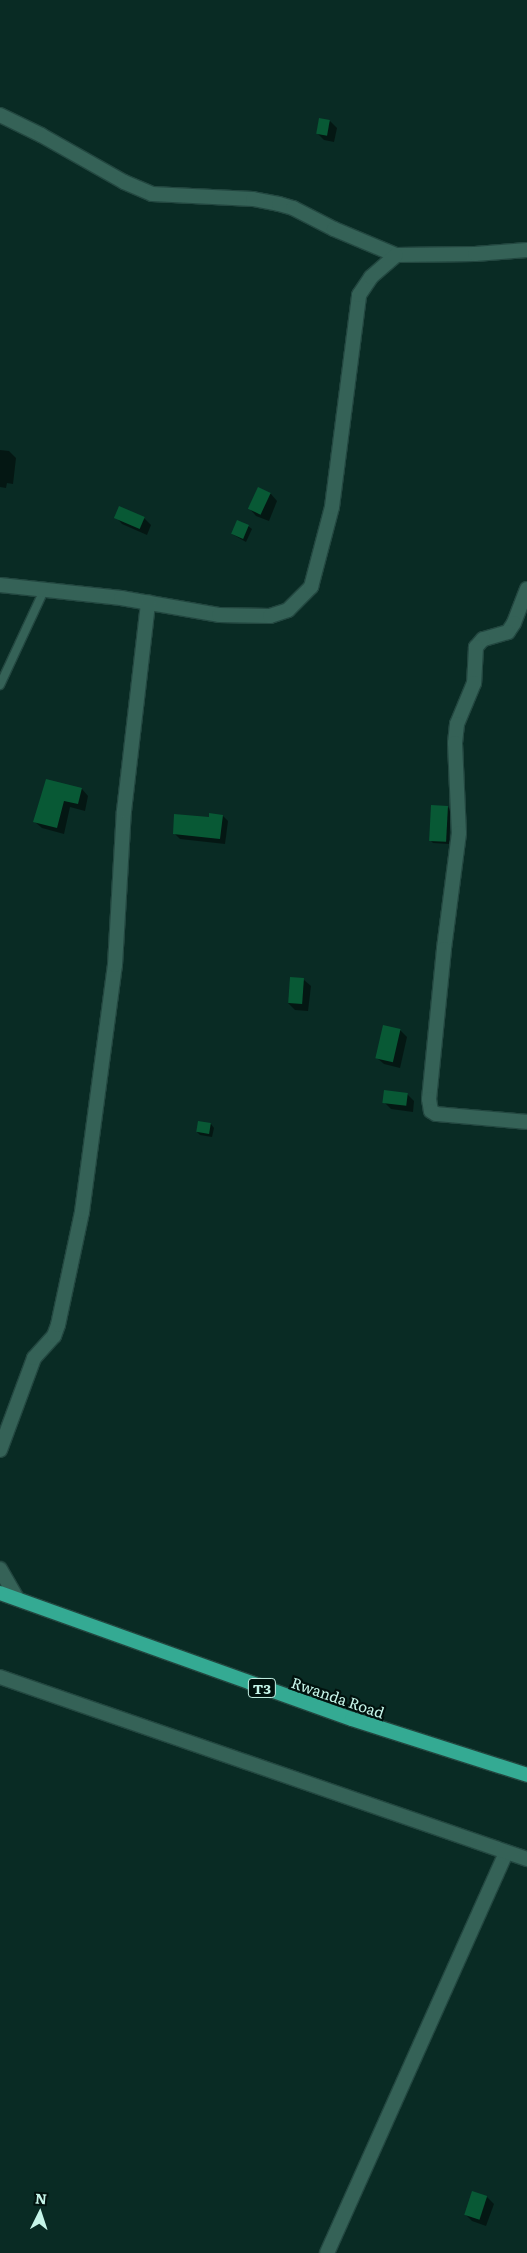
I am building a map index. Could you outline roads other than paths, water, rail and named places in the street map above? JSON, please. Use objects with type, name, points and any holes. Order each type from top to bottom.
[{"type":"highway","name":"Rwanda Road","points":[[0,1593],[352,1719],[527,1775]]},
{"type":"street","points":[[0,115],[41,135],[124,182],[152,194],[253,199],[279,204],[293,208],[334,229],[396,255],[475,254],[527,250]]},
{"type":"street","points":[[0,585],[45,588],[148,602],[219,615],[270,616],[288,610],[311,587],[332,507],[359,295],[371,277],[396,255]]},
{"type":"street","points":[[527,589],[514,623],[508,632],[483,639],[476,647],[474,683],[457,724],[459,833],[444,949],[429,1099],[431,1111],[436,1114],[527,1122]]},
{"type":"street","points":[[0,1450],[34,1358],[54,1336],[58,1325],[82,1212],[115,964],[124,811],[148,602]]},
{"type":"street","points":[[0,1569],[17,1599]]},
{"type":"street","points":[[0,1678],[527,1859]]},
{"type":"street","points":[[327,2253],[506,1852]]},
{"type":"lane","points":[[0,685],[45,588]]}]
